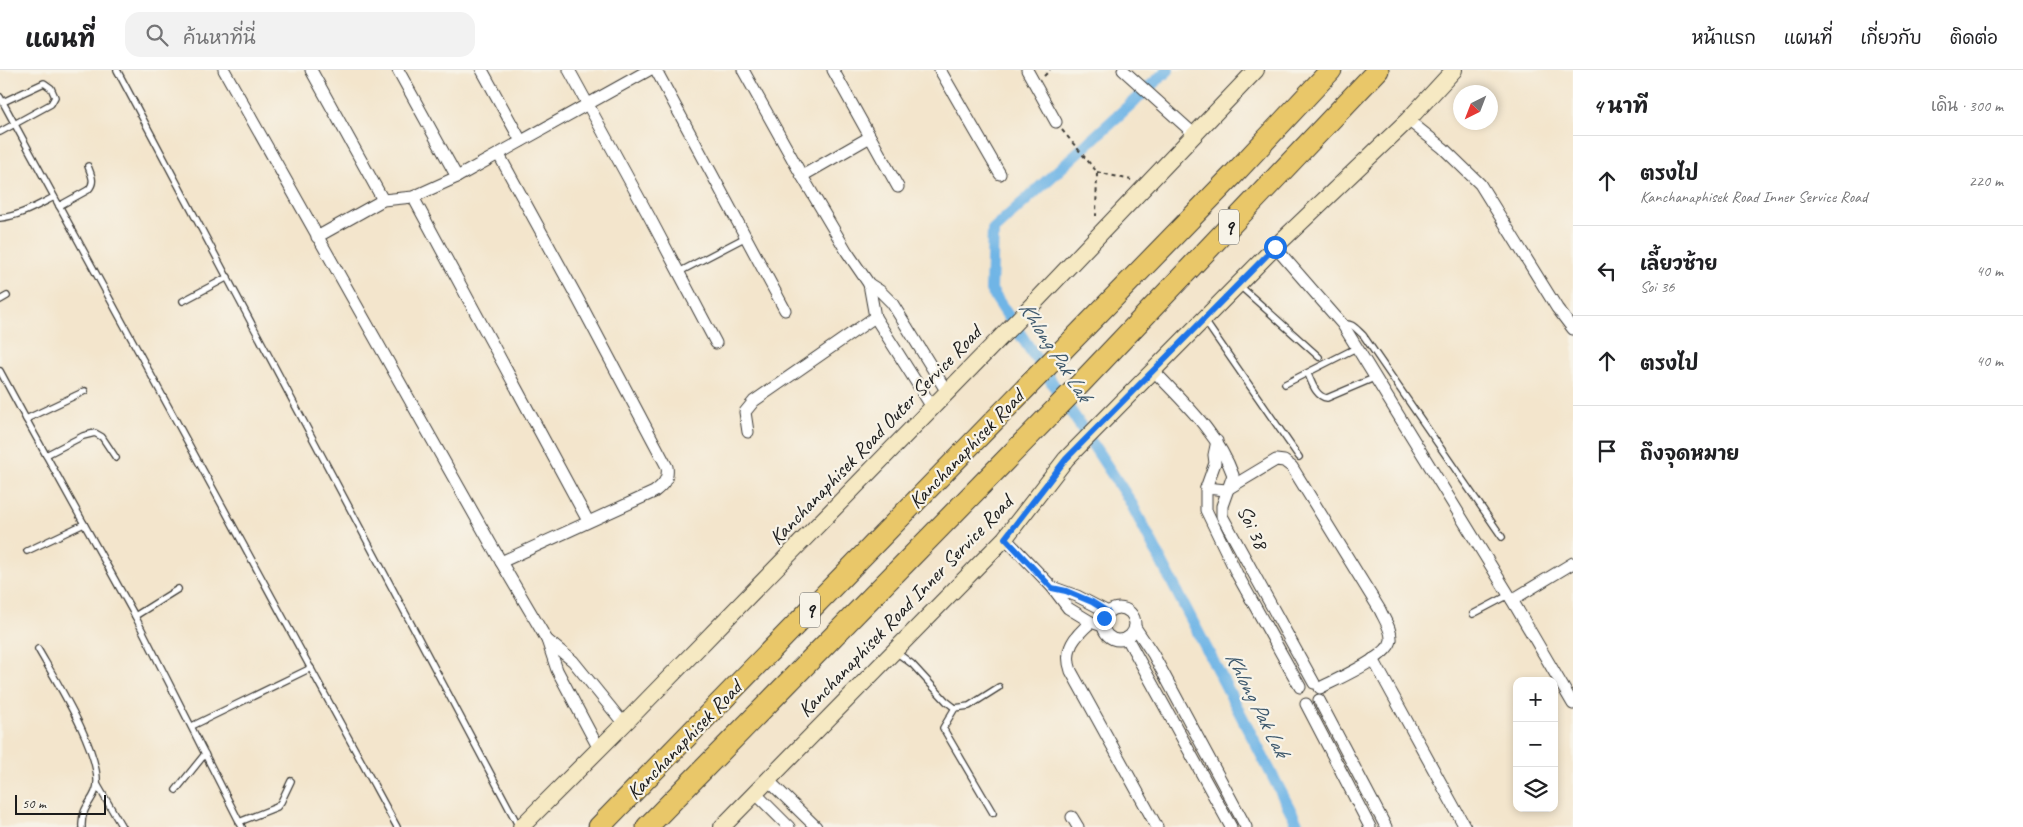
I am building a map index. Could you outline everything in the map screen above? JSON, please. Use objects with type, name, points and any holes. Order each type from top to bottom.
[{"type":"highway","name":"Kanchanaphisek Road","points":[[599,827],[1232,176],[1331,70]]},
{"type":"highway","name":"Kanchanaphisek Road","points":[[647,827],[1081,383],[1378,70]]},
{"type":"main road","name":"Kanchanaphisek Road Outer Service Road","points":[[520,827],[624,724],[1036,301],[1256,70]]},
{"type":"main road","name":"Kanchanaphisek Road Inner Service Road","points":[[722,827],[1005,538],[1066,459],[1275,247],[1408,120],[1454,70]]},
{"type":"street","points":[[224,70],[501,562],[547,640],[557,670],[599,749]]},
{"type":"street","points":[[311,70],[383,200]]},
{"type":"street","points":[[398,70],[458,177]]},
{"type":"street","points":[[482,70],[521,141]]},
{"type":"street","points":[[569,70],[716,343]]},
{"type":"street","points":[[317,237],[383,200],[413,197],[458,177],[649,70]]},
{"type":"street","points":[[656,70],[785,310]]},
{"type":"street","points":[[743,70],[802,176],[869,284],[875,317],[932,407]]},
{"type":"street","points":[[833,70],[898,187]]},
{"type":"street","points":[[940,70],[1000,174]]},
{"type":"street","points":[[1027,70],[1056,122]]},
{"type":"street","points":[[1125,71],[1194,134]]},
{"type":"street","points":[[1408,120],[1443,148],[1480,184],[1573,329]]},
{"type":"street","points":[[802,176],[870,138]]},
{"type":"street","points":[[499,155],[578,298],[667,467],[667,479],[654,492],[501,562]]},
{"type":"street","points":[[413,197],[588,521]]},
{"type":"street","points":[[1275,247],[1343,325],[1510,597],[1573,704]]},
{"type":"street","points":[[869,284],[880,291],[892,303],[947,392]]},
{"type":"street","points":[[748,432],[745,412],[754,401],[875,317]]},
{"type":"street","points":[[891,340],[908,328]]},
{"type":"street","name":"Soi 38","points":[[1154,371],[1217,441],[1225,454],[1233,475],[1217,517],[1318,691],[1386,827]]},
{"type":"street","points":[[1217,441],[1214,455],[1215,463],[1206,488],[1206,510],[1217,517],[1237,574],[1300,687],[1298,695],[1302,702],[1306,704],[1370,827]]},
{"type":"street","points":[[1206,488],[1226,490],[1276,460],[1284,461],[1292,466],[1388,626],[1391,639],[1388,648],[1373,659],[1318,691],[1314,704],[1306,704]]},
{"type":"street","points":[[1005,538],[1068,608],[1091,622],[1103,626]]},
{"type":"street","points":[[1510,597],[1573,563]]},
{"type":"street","points":[[1052,588],[1086,600],[1108,612]]},
{"type":"street","points":[[1135,628],[1127,638],[1114,640],[1103,626],[1104,618],[1113,609],[1124,609],[1133,616],[1135,628],[1153,654],[1246,827]]},
{"type":"street","points":[[1091,622],[1073,641],[1067,660],[1071,671],[1156,827]]},
{"type":"street","points":[[1127,638],[1181,733],[1231,827]]},
{"type":"street","points":[[547,640],[573,661],[624,724]]},
{"type":"street","points":[[1373,659],[1465,827]]},
{"type":"street","points":[[1300,687],[1304,684],[1318,691]]},
{"type":"street","points":[[1181,733],[1193,726]]},
{"type":"street","points":[[768,780],[816,827]]},
{"type":"street","points":[[755,793],[789,827]]},
{"type":"lane","points":[[117,70],[520,827]]},
{"type":"lane","points":[[0,132],[15,125],[54,102],[55,97],[51,88],[44,83],[1,99],[15,125],[54,197],[311,668],[397,827]]},
{"type":"lane","points":[[59,206],[92,186],[94,182],[88,166]]},
{"type":"lane","points":[[0,218],[22,214],[54,197]]},
{"type":"lane","points":[[679,272],[746,237]]},
{"type":"lane","points":[[183,301],[228,277]]},
{"type":"lane","points":[[1238,284],[1319,357]]},
{"type":"lane","points":[[0,300],[7,296]]},
{"type":"lane","points":[[1204,319],[1299,457]]},
{"type":"lane","points":[[1343,325],[1345,323],[1353,326],[1363,335],[1502,537]]},
{"type":"lane","points":[[1286,384],[1356,348]]},
{"type":"lane","points":[[0,371],[135,616],[241,825],[277,807],[292,781]]},
{"type":"lane","points":[[1308,374],[1317,393],[1322,398],[1327,398],[1374,378]]},
{"type":"lane","points":[[26,419],[84,391]]},
{"type":"lane","points":[[46,456],[83,436],[95,433],[102,438],[116,458]]},
{"type":"lane","points":[[27,551],[84,524]]},
{"type":"lane","points":[[135,616],[178,589]]},
{"type":"lane","points":[[1473,614],[1510,597]]},
{"type":"lane","points":[[38,648],[78,720],[96,772],[96,790],[84,810],[82,827]]},
{"type":"lane","points":[[895,651],[912,664],[946,701],[955,708],[969,706],[999,687]]},
{"type":"lane","points":[[192,726],[311,668]]},
{"type":"lane","points":[[955,708],[943,728],[993,813]]},
{"type":"lane","points":[[176,790],[206,754]]},
{"type":"lane","points":[[97,784],[122,827]]},
{"type":"path","points":[[1056,122],[1096,172],[1148,184]]},
{"type":"path","points":[[1096,172],[1096,237]]},
{"type":"waterway","name":"Khlong Pak Lak","points":[[1168,70],[993,230],[991,290],[1130,501],[1299,827]]},
{"type":"route","points":[[1104,618],[1108,612],[1092,602],[1066,591],[1052,588],[1005,538],[1066,459],[1275,247]]}]
